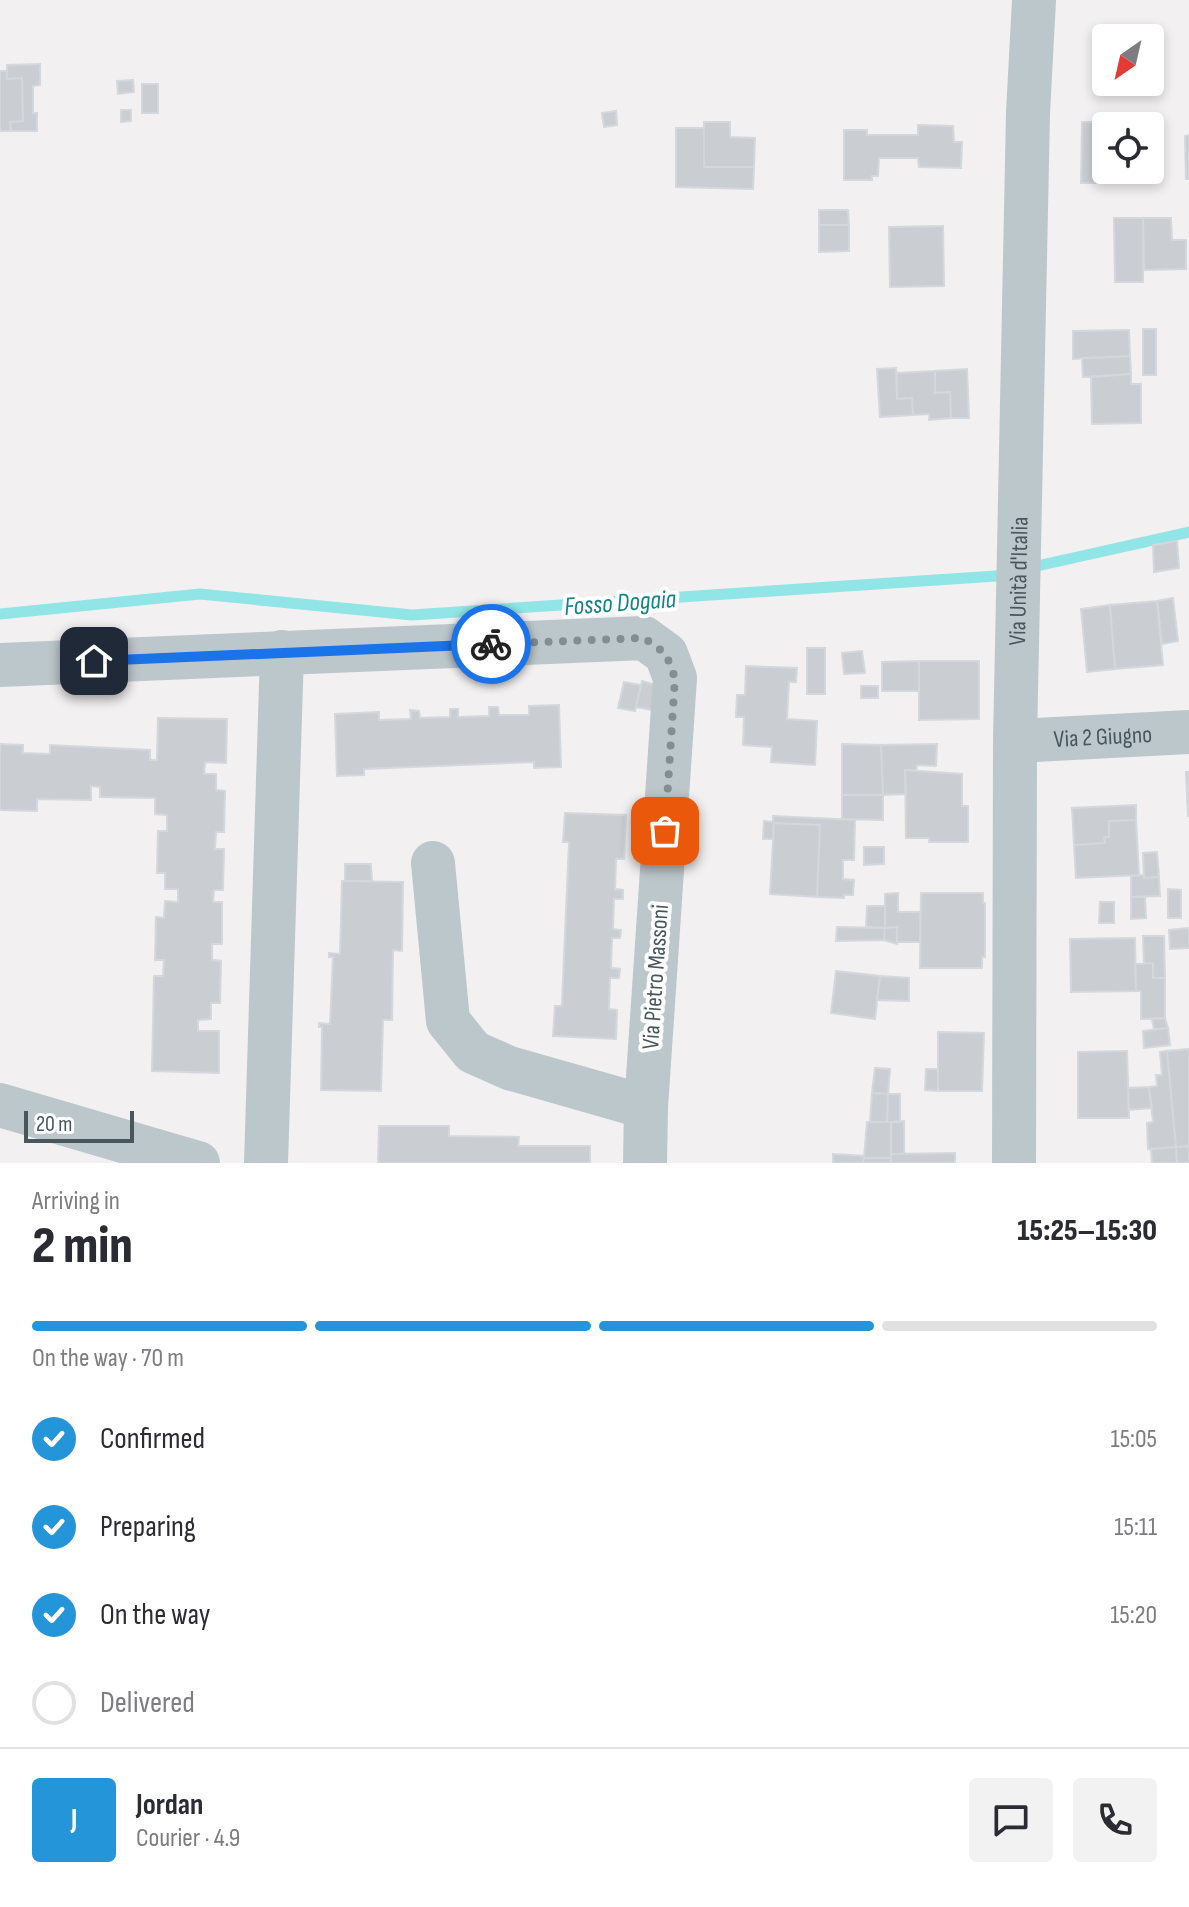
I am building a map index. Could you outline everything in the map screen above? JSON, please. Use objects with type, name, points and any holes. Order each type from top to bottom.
[{"type":"street","name":"Via Unità d'Italia","points":[[1014,1163],[1015,741],[1028,113],[1034,0]]},
{"type":"street","name":"Via Pietro Massoni","points":[[0,665],[644,638],[666,654],[675,678],[646,1107],[645,1163]]},
{"type":"street","points":[[266,1163],[282,652]]},
{"type":"street","name":"Via 2 Giugno","points":[[1015,741],[1189,732]]},
{"type":"street","points":[[433,863],[448,1021],[473,1052],[509,1068],[646,1107]]},
{"type":"street","points":[[0,1105],[198,1163]]},
{"type":"building","points":[[40,64],[40,85],[33,86],[37,131],[11,131],[10,122],[23,121],[22,78],[7,79],[7,65]]},
{"type":"building","points":[[0,71],[7,71],[7,79],[22,78],[23,121],[10,122],[11,131],[0,131]]},
{"type":"building","points":[[133,80],[134,92],[118,94],[117,81]]},
{"type":"building","points":[[142,84],[158,84],[158,113],[142,113]]},
{"type":"building","points":[[121,110],[131,110],[131,121],[121,122]]},
{"type":"building","points":[[616,111],[617,125],[604,127],[602,113]]},
{"type":"building","points":[[704,122],[730,122],[730,137],[755,138],[754,167],[704,167]]},
{"type":"building","points":[[1082,122],[1092,122],[1092,183],[1081,183]]},
{"type":"building","points":[[918,125],[953,126],[954,142],[962,142],[961,168],[919,167],[918,158],[879,158],[878,176],[872,176],[872,180],[844,180],[844,130],[867,130],[867,135],[918,135]]},
{"type":"building","points":[[676,128],[704,128],[704,167],[754,167],[753,189],[676,187]]},
{"type":"building","points":[[1189,135],[1189,179],[1186,179],[1185,136]]},
{"type":"building","points":[[819,210],[848,210],[849,225],[819,225]]},
{"type":"building","points":[[1114,218],[1143,218],[1143,282],[1115,282]]},
{"type":"building","points":[[1143,218],[1171,218],[1172,240],[1186,240],[1186,269],[1144,270]]},
{"type":"building","points":[[819,225],[849,225],[849,251],[819,252]]},
{"type":"building","points":[[943,226],[944,286],[890,287],[889,227]]},
{"type":"building","points":[[1143,329],[1156,329],[1156,375],[1143,375]]},
{"type":"building","points":[[1129,330],[1130,356],[1073,359],[1073,331]]},
{"type":"building","points":[[1130,356],[1131,374],[1083,377],[1082,358]]},
{"type":"building","points":[[896,368],[897,399],[912,398],[913,415],[880,417],[877,369]]},
{"type":"building","points":[[967,369],[969,418],[951,418],[950,392],[935,393],[935,371]]},
{"type":"building","points":[[935,371],[935,393],[950,392],[951,418],[929,420],[929,414],[913,415],[912,398],[897,399],[897,373]]},
{"type":"building","points":[[1131,374],[1131,384],[1141,384],[1141,423],[1092,424],[1091,377]]},
{"type":"building","points":[[1177,541],[1179,568],[1154,572],[1153,545]]},
{"type":"building","points":[[1173,598],[1178,641],[1162,644],[1157,601]]},
{"type":"building","points":[[1157,601],[1163,665],[1115,669],[1110,605]]},
{"type":"building","points":[[1110,605],[1115,669],[1087,672],[1081,609]]},
{"type":"building","points":[[807,648],[825,648],[825,694],[807,694]]},
{"type":"building","points":[[862,651],[865,673],[844,674],[842,653]]},
{"type":"building","points":[[919,661],[919,691],[882,691],[882,662]]},
{"type":"building","points":[[919,661],[979,661],[979,719],[919,720]]},
{"type":"building","points":[[746,666],[797,668],[796,682],[789,682],[787,719],[817,721],[815,765],[771,762],[772,747],[743,745],[744,717],[736,717],[737,695],[745,695]]},
{"type":"building","points":[[642,681],[656,685],[652,710],[636,707]]},
{"type":"building","points":[[624,682],[641,685],[635,711],[618,708]]},
{"type":"building","points":[[861,686],[878,686],[878,698],[861,698]]},
{"type":"building","points":[[559,705],[561,767],[534,768],[534,762],[364,769],[364,775],[337,776],[335,714],[379,712],[379,720],[411,719],[410,710],[419,711],[420,718],[450,717],[450,709],[458,709],[458,717],[489,716],[489,707],[498,707],[499,715],[529,715],[529,706]]},
{"type":"building","points":[[158,718],[227,719],[226,763],[205,762],[204,774],[216,774],[216,790],[225,791],[224,832],[216,832],[215,849],[224,849],[223,890],[214,890],[213,902],[222,902],[222,944],[212,944],[212,960],[221,961],[220,1003],[211,1003],[211,1019],[198,1020],[198,1031],[219,1031],[219,1073],[152,1071],[154,976],[163,976],[164,960],[155,960],[156,917],[164,918],[165,901],[178,902],[178,889],[165,889],[165,873],[157,873],[158,831],[167,831],[167,815],[155,814],[155,798],[100,797],[100,787],[91,786],[91,800],[37,799],[37,811],[0,810],[0,744],[23,745],[23,753],[50,754],[50,745],[150,750],[150,760],[157,760]]},
{"type":"building","points":[[842,744],[881,745],[883,795],[842,795]]},
{"type":"building","points":[[937,744],[936,766],[917,765],[916,771],[905,770],[906,794],[883,795],[881,745]]},
{"type":"building","points":[[905,770],[962,774],[962,806],[968,806],[968,842],[929,842],[929,838],[906,838]]},
{"type":"building","points":[[1186,772],[1189,772],[1188,817]]},
{"type":"building","points":[[842,795],[883,795],[883,820],[842,819]]},
{"type":"building","points":[[1136,805],[1136,820],[1109,821],[1109,837],[1104,837],[1105,843],[1074,845],[1072,808]]},
{"type":"building","points":[[565,813],[626,815],[624,859],[616,859],[615,889],[623,890],[623,899],[614,899],[613,929],[621,930],[620,938],[612,938],[611,968],[620,969],[619,978],[610,978],[609,1009],[617,1010],[616,1039],[553,1036],[555,1006],[562,1003],[569,842],[563,842]]},
{"type":"building","points":[[773,816],[855,820],[854,860],[843,860],[843,879],[854,880],[853,895],[844,895],[844,898],[817,897],[820,825],[774,823],[773,839],[763,839],[764,821],[773,822]]},
{"type":"building","points":[[1136,820],[1139,875],[1076,878],[1074,845],[1105,843],[1104,837],[1109,837],[1109,821]]},
{"type":"building","points":[[774,823],[820,825],[817,897],[770,894]]},
{"type":"building","points":[[864,847],[884,847],[884,864],[864,865]]},
{"type":"building","points":[[1157,852],[1159,877],[1144,878],[1143,853]]},
{"type":"building","points":[[345,864],[371,864],[372,881],[345,881]]},
{"type":"building","points":[[1144,875],[1144,878],[1159,877],[1160,896],[1131,897],[1131,876]]},
{"type":"building","points":[[342,881],[403,882],[402,951],[393,950],[392,1020],[383,1020],[381,1091],[321,1090],[322,1027],[319,1023],[330,1024],[333,957],[329,957],[329,953],[340,954]]},
{"type":"building","points":[[1168,889],[1181,890],[1181,918],[1168,918]]},
{"type":"building","points":[[898,893],[898,912],[920,912],[920,942],[897,942],[897,927],[885,928],[885,894]]},
{"type":"building","points":[[921,893],[983,893],[985,957],[982,957],[982,968],[920,968]]},
{"type":"building","points":[[1131,897],[1145,897],[1146,918],[1131,919]]},
{"type":"building","points":[[1100,902],[1114,902],[1114,923],[1099,923]]},
{"type":"building","points":[[867,906],[885,906],[885,928],[866,927]]},
{"type":"building","points":[[837,927],[885,928],[884,940],[836,941]]},
{"type":"building","points":[[897,927],[897,944],[884,940],[885,928]]},
{"type":"building","points":[[1189,928],[1189,948],[1170,949],[1169,930]]},
{"type":"building","points":[[1143,936],[1164,936],[1165,978],[1153,978],[1153,963],[1144,964]]},
{"type":"building","points":[[1135,938],[1136,991],[1071,992],[1070,939]]},
{"type":"building","points":[[1153,963],[1153,978],[1165,978],[1165,1018],[1141,1019],[1141,991],[1136,991],[1135,964]]},
{"type":"building","points":[[836,971],[880,976],[875,1019],[831,1013]]},
{"type":"building","points":[[880,976],[909,978],[909,1001],[877,1000]]},
{"type":"building","points":[[1165,1018],[1168,1028],[1154,1029],[1152,1019]]},
{"type":"building","points":[[1168,1028],[1170,1045],[1144,1048],[1143,1031]]},
{"type":"building","points":[[938,1032],[984,1033],[982,1091],[938,1091]]},
{"type":"building","points":[[1189,1049],[1189,1146],[1176,1147],[1167,1051]]},
{"type":"building","points":[[1127,1051],[1129,1118],[1078,1118],[1078,1052]]},
{"type":"building","points":[[1167,1051],[1176,1147],[1148,1149],[1147,1123],[1153,1122],[1149,1087],[1157,1086],[1156,1075],[1162,1075],[1160,1052]]},
{"type":"building","points":[[875,1068],[890,1069],[888,1094],[872,1093]]},
{"type":"building","points":[[926,1069],[938,1069],[938,1091],[925,1090]]},
{"type":"building","points":[[1149,1087],[1152,1108],[1129,1110],[1128,1088]]},
{"type":"building","points":[[872,1093],[888,1094],[887,1122],[870,1122]]},
{"type":"building","points":[[888,1094],[900,1094],[900,1122],[887,1122]]},
{"type":"building","points":[[904,1121],[904,1154],[891,1154],[891,1122]]},
{"type":"building","points":[[867,1122],[891,1122],[891,1158],[864,1158]]},
{"type":"building","points":[[379,1126],[449,1126],[449,1136],[519,1137],[518,1146],[590,1146],[590,1163],[378,1163]]},
{"type":"building","points":[[1189,1146],[1189,1163],[1177,1163],[1176,1147]]},
{"type":"building","points":[[1176,1147],[1177,1163],[1152,1163],[1151,1149]]},
{"type":"building","points":[[955,1153],[955,1163],[891,1163],[891,1154]]},
{"type":"building","points":[[833,1154],[864,1156],[863,1163],[833,1163]]},
{"type":"building","points":[[864,1158],[891,1158],[891,1163],[863,1163]]},
{"type":"waterway","name":"Fosso Dogaia","points":[[1028,568],[1189,532]]},
{"type":"waterway","name":"Fosso Dogaia","points":[[0,614],[200,594],[412,615],[1008,573]]},
{"type":"way so far","points":[[491,644],[644,638],[666,654],[675,678],[665,831]]},
{"type":"route","points":[[94,661],[491,644]]}]
